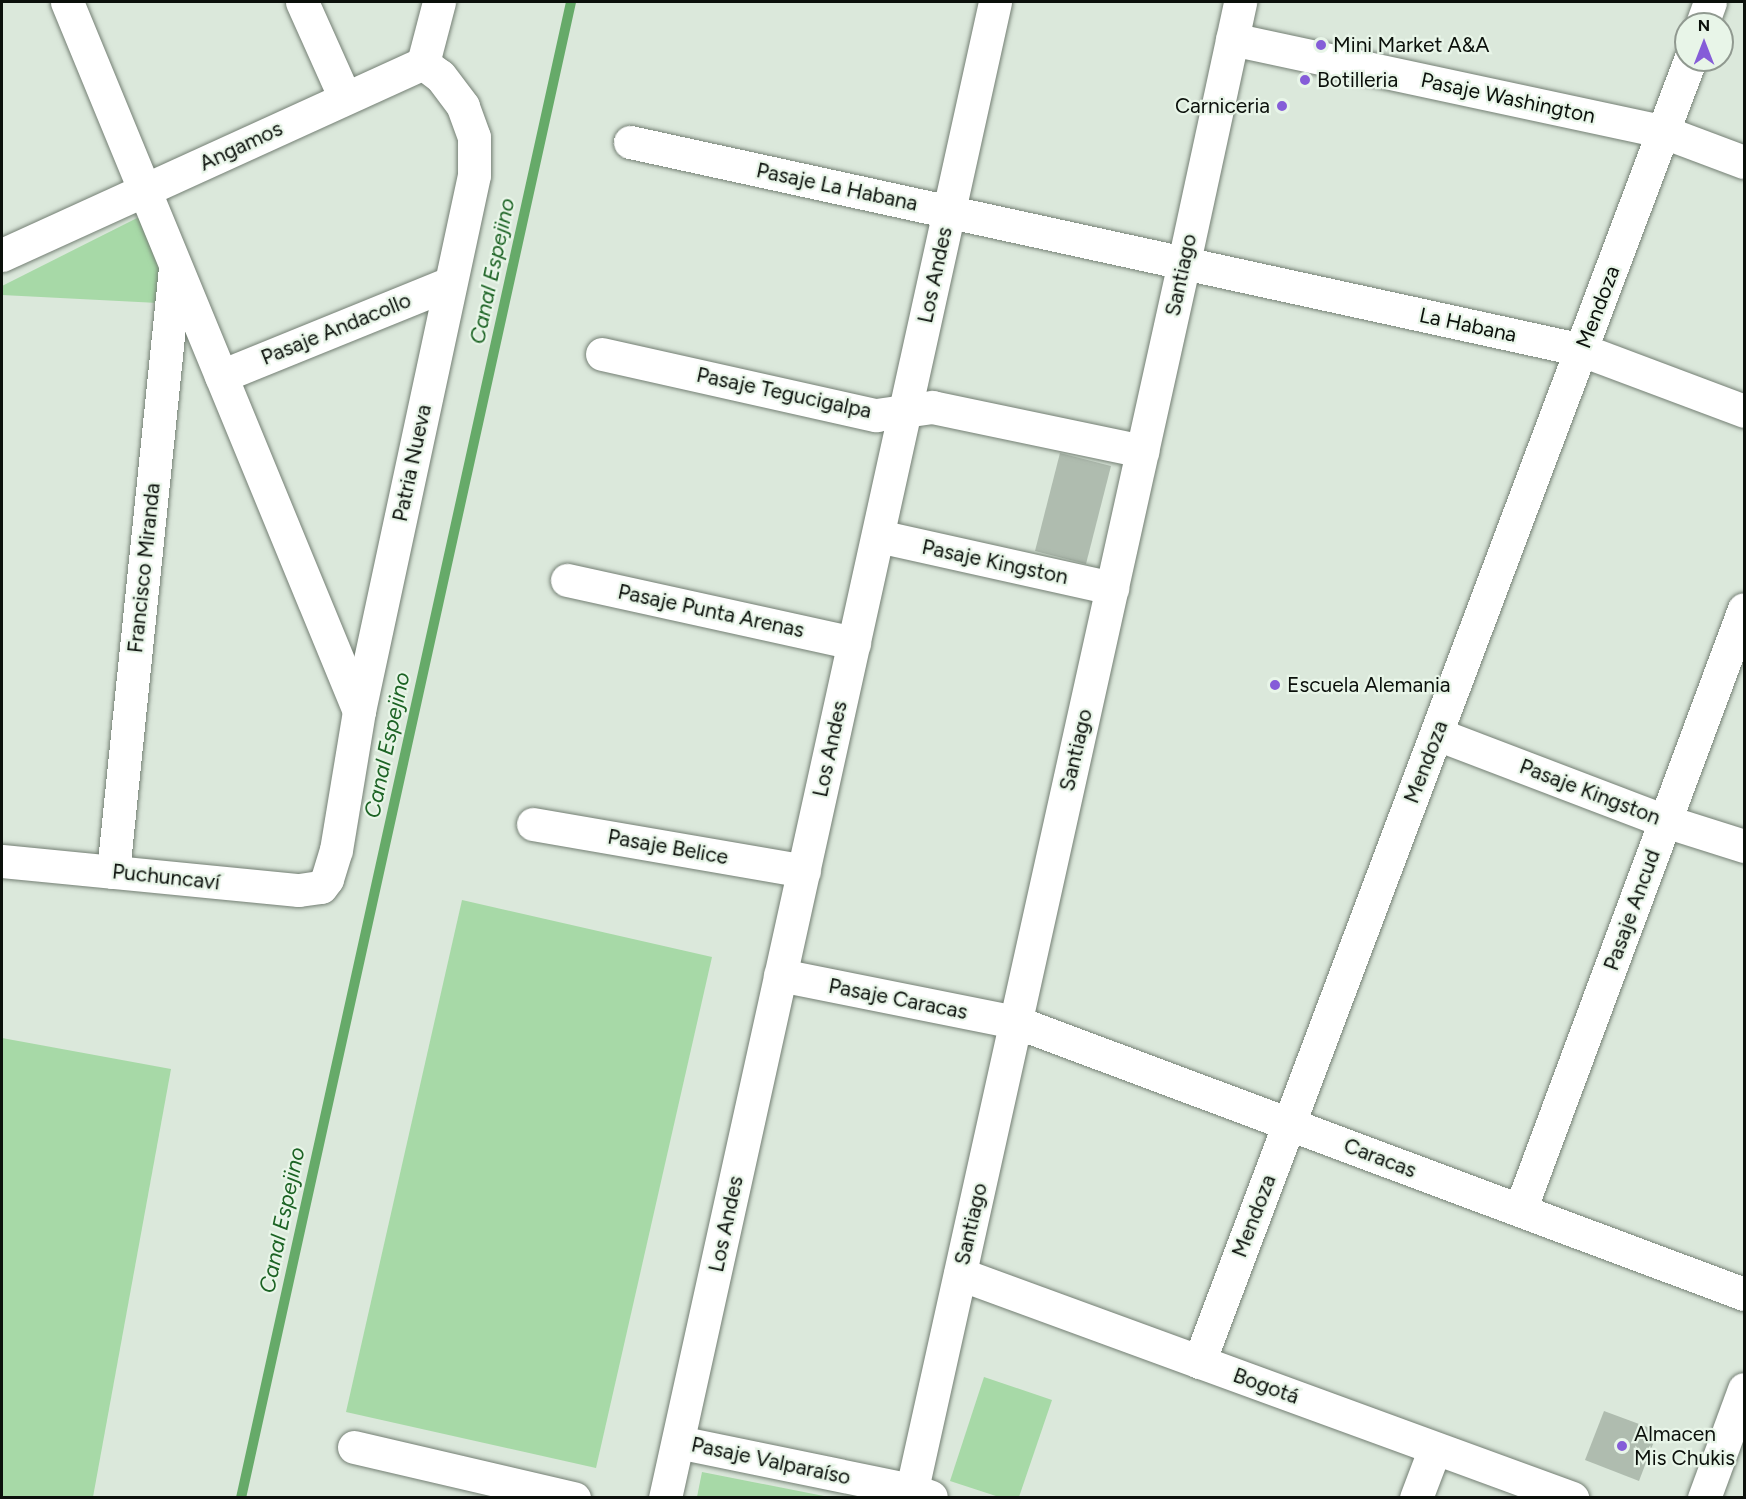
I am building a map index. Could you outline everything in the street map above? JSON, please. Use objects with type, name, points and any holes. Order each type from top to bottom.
[{"type":"street","name":"Francisco Miranda","points":[[67,2],[359,711]]},
{"type":"street","points":[[302,2],[345,98]]},
{"type":"street","points":[[423,63],[439,2]]},
{"type":"street","name":"Los Andes","points":[[665,1497],[995,2]]},
{"type":"street","name":"Santiago","points":[[918,1495],[960,1274],[1240,2]]},
{"type":"street","name":"Pasaje Washington","points":[[1232,39],[1664,132],[1744,162]]},
{"type":"street","name":"Angamos","points":[[2,255],[423,63]]},
{"type":"street","name":"Patria Nueva","points":[[327,879],[336,850],[359,711],[474,175],[474,137],[464,106],[454,92],[423,63]]},
{"type":"street","name":"Mendoza","points":[[1199,1362],[1686,72]]},
{"type":"street","name":"Pasaje La Habana","points":[[630,142],[1184,262]]},
{"type":"street","name":"La Habana","points":[[1184,262],[1582,350],[1744,411]]},
{"type":"street","name":"Francisco Miranda","points":[[113,872],[175,265]]},
{"type":"street","name":"Pasaje Andacollo","points":[[221,376],[450,283]]},
{"type":"street","name":"Pasaje Tegucigalpa","points":[[603,354],[876,415],[932,407],[1142,452]]},
{"type":"street","name":"Pasaje Kingston","points":[[878,536],[1112,588]]},
{"type":"street","name":"Pasaje Punta Arenas","points":[[567,580],[854,643]]},
{"type":"street","name":"Pasaje Ancud","points":[[1520,1210],[1744,609]]},
{"type":"street","name":"Pasaje Kingston","points":[[1437,734],[1665,821],[1744,846]]},
{"type":"street","name":"Pasaje Belice","points":[[533,824],[804,871]]},
{"type":"street","name":"Puchuncaví","points":[[2,861],[299,890],[321,887],[327,879]]},
{"type":"street","name":"Pasaje Caracas","points":[[780,975],[1016,1022]]},
{"type":"street","name":"Caracas","points":[[1016,1022],[1744,1294]]},
{"type":"street","name":"Bogotá","points":[[960,1274],[1572,1497]]},
{"type":"street","points":[[1704,1497],[1744,1389]]},
{"type":"street","name":"Pasaje Valparaíso","points":[[678,1442],[918,1495]]},
{"type":"street","points":[[354,1447],[574,1497]]},
{"type":"street","points":[[1416,1497],[1435,1448]]},
{"type":"green space","points":[[143,215],[163,259],[158,303],[2,295],[2,286]]},
{"type":"green space","points":[[462,900],[712,957],[596,1468],[346,1412]]},
{"type":"green space","points":[[2,1038],[171,1069],[93,1497],[2,1497]]},
{"type":"green space","points":[[984,1377],[1052,1400],[1019,1497],[999,1497],[950,1481]]},
{"type":"green space","points":[[702,1472],[829,1497],[697,1497]]},
{"type":"building","points":[[1060,453],[1111,466],[1086,564],[1035,551]]},
{"type":"building","name":"Almacen Mis Chukis","points":[[1604,1411],[1658,1431],[1639,1481],[1585,1460]]},
{"type":"waterway","name":"Canal Espejino","points":[[241,1498],[571,2]]},
{"type":"place","name":"Mini Market A&A","points":[[1321,45]]},
{"type":"place","name":"Botilleria","points":[[1305,80]]},
{"type":"place","name":"Carniceria","points":[[1282,106]]},
{"type":"place","name":"Escuela Alemania","points":[[1275,685]]},
{"type":"place","name":"Almacen Mis Chukis","points":[[1622,1446]]}]
